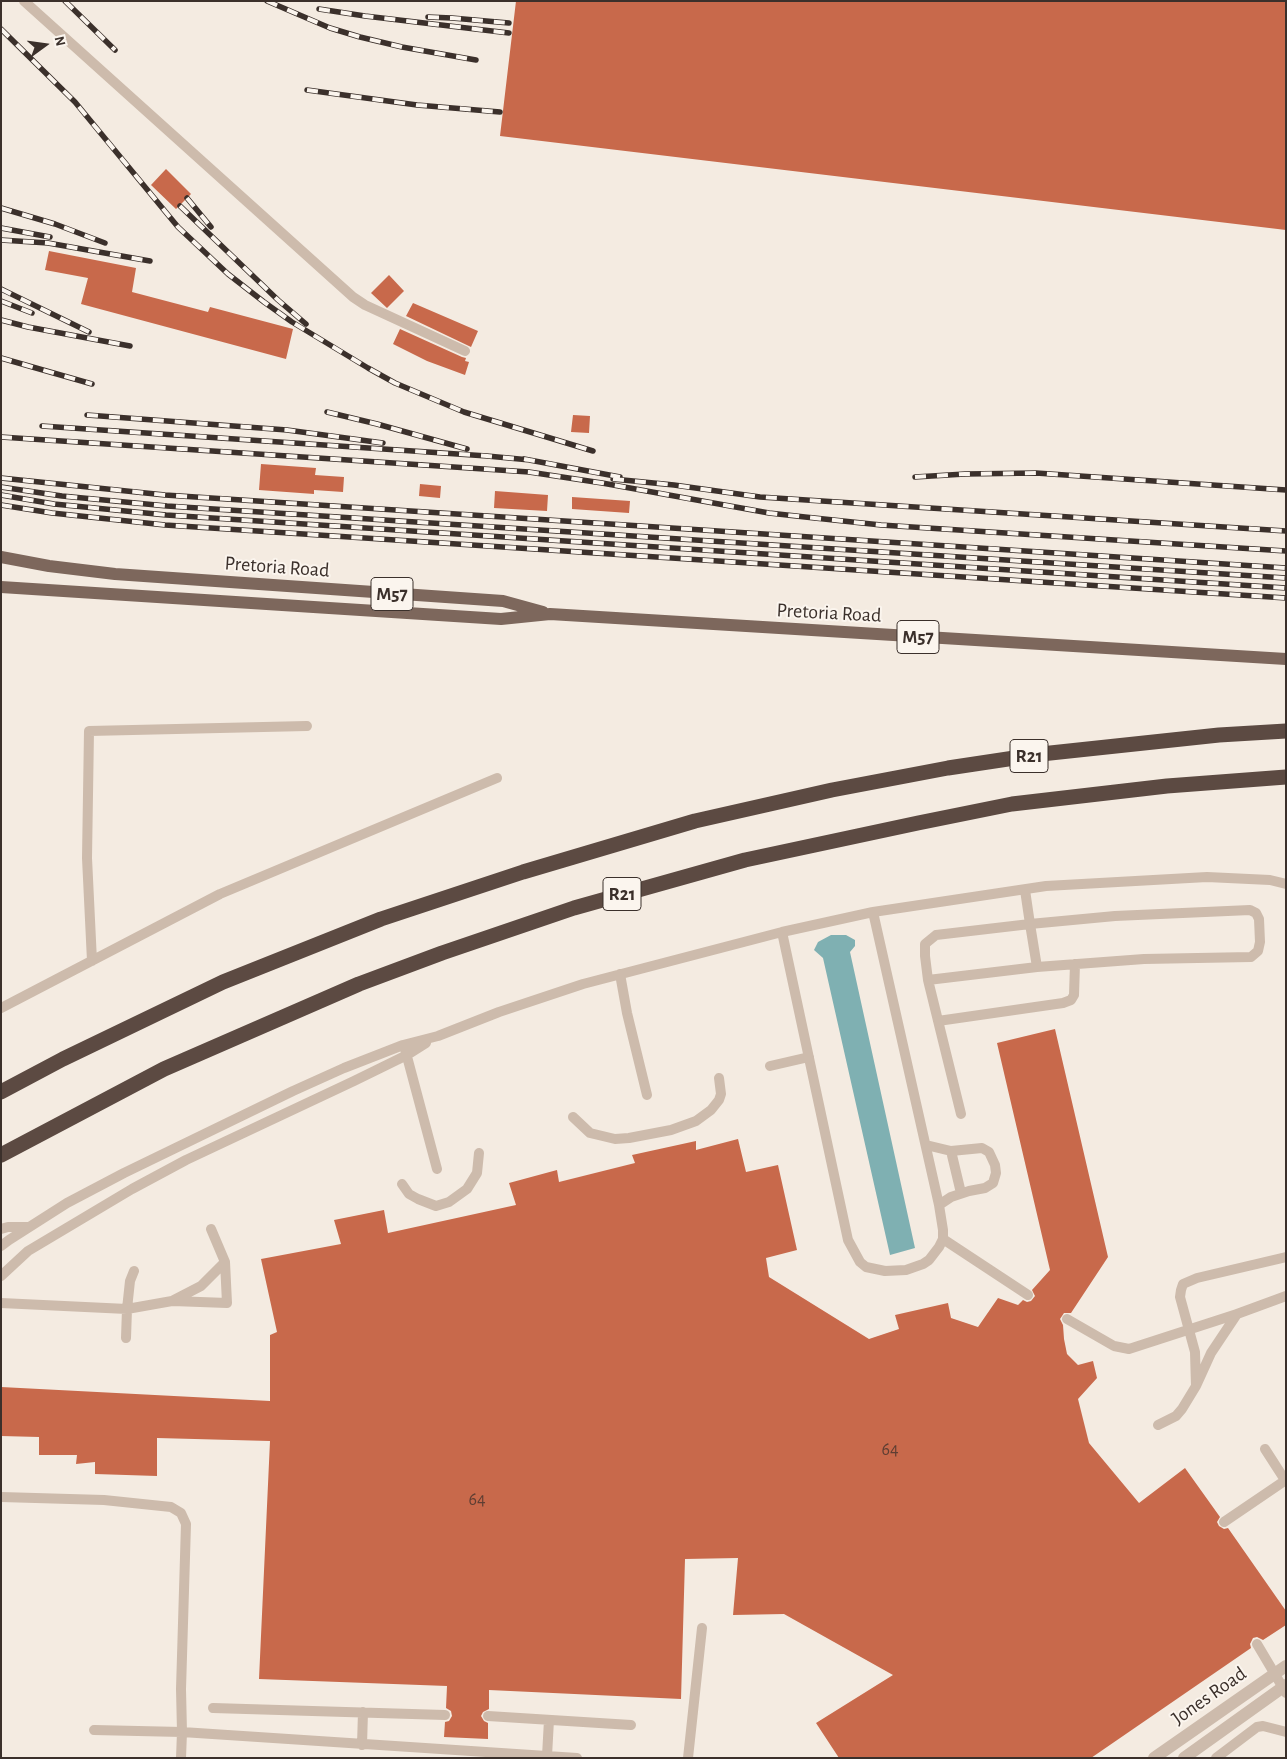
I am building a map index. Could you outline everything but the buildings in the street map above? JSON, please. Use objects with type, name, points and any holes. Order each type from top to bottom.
[{"type":"highway","name":"R21","points":[[1,1092],[63,1059],[223,982],[381,919],[523,872],[695,821],[832,790],[1041,754],[1219,735],[1286,731]]},
{"type":"highway","name":"R21","points":[[1,1155],[164,1069],[359,984],[442,953],[574,908],[744,860],[1012,804],[1168,786],[1286,777]]},
{"type":"main road","name":"Pretoria Road","points":[[1,557],[49,566],[115,574],[503,601],[550,614]]},
{"type":"main road","name":"Pretoria Road","points":[[1,587],[501,619],[550,614],[1286,659]]},
{"type":"street","name":"Jones Road","points":[[1154,1758],[1286,1666]]},
{"type":"street","name":"Jones Road","points":[[1184,1758],[1285,1688]]},
{"type":"lane","points":[[24,1],[353,297],[365,305],[465,351]]},
{"type":"lane","points":[[92,961],[87,858],[89,731],[307,726]]},
{"type":"lane","points":[[1,1008],[220,894],[497,778]]},
{"type":"lane","points":[[1,1276],[28,1250],[132,1189],[405,1050],[499,1012],[583,984],[782,932],[873,912],[1046,886],[1206,877],[1270,880],[1286,884]]},
{"type":"lane","points":[[1025,890],[1036,967]]},
{"type":"lane","points":[[928,980],[1036,967],[1144,959],[1251,957],[1258,951],[1260,942],[1259,919],[1256,913],[1250,910],[1115,916],[936,935],[925,944],[928,980],[961,1114]]},
{"type":"lane","points":[[782,932],[848,1240],[860,1262],[866,1267],[884,1272],[906,1270],[929,1260],[939,1248],[943,1239],[943,1230],[926,1145],[873,912]]},
{"type":"lane","points":[[938,1021],[1063,1003],[1071,1000],[1074,995],[1074,964]]},
{"type":"lane","points":[[620,974],[646,1095]]},
{"type":"lane","points":[[405,1050],[437,1170]]},
{"type":"lane","points":[[1,1246],[28,1227],[99,1186],[208,1131],[344,1068],[405,1050]]},
{"type":"lane","points":[[770,1066],[809,1057]]},
{"type":"lane","points":[[573,1117],[590,1132],[615,1139],[671,1130],[696,1121],[711,1110],[722,1094],[720,1078]]},
{"type":"lane","points":[[926,1145],[951,1151],[982,1148],[989,1152],[995,1165],[996,1174],[993,1183],[985,1188],[951,1197],[939,1205]]},
{"type":"lane","points":[[951,1151],[962,1193]]},
{"type":"lane","points":[[402,1184],[409,1194],[418,1200],[436,1206],[449,1202],[467,1188],[477,1173],[479,1153]]},
{"type":"lane","points":[[1,1229],[28,1227]]},
{"type":"lane","points":[[1,1303],[127,1309],[172,1301],[227,1303],[225,1262],[212,1229]]},
{"type":"lane","points":[[943,1239],[1028,1295]]},
{"type":"lane","points":[[1196,1386],[1195,1352],[1180,1297],[1184,1284],[1197,1278],[1286,1257]]},
{"type":"lane","points":[[172,1301],[201,1286],[225,1262]]},
{"type":"lane","points":[[126,1338],[130,1281],[134,1271]]},
{"type":"lane","points":[[1067,1319],[1114,1346],[1124,1349],[1134,1348],[1238,1314],[1285,1295]]},
{"type":"lane","points":[[1158,1425],[1176,1416],[1196,1386],[1211,1353],[1238,1314]]},
{"type":"lane","points":[[1224,1522],[1286,1480],[1265,1449]]},
{"type":"lane","points":[[1,1497],[104,1500],[171,1507],[181,1513],[186,1524],[181,1758]]},
{"type":"lane","points":[[688,1758],[702,1628]]},
{"type":"lane","points":[[1257,1644],[1274,1674],[1285,1688]]},
{"type":"lane","points":[[213,1708],[445,1714]]},
{"type":"lane","points":[[362,1745],[363,1712]]},
{"type":"lane","points":[[488,1716],[631,1725]]},
{"type":"lane","points":[[547,1756],[549,1720]]},
{"type":"lane","points":[[1216,1758],[1257,1727],[1263,1726],[1286,1732]]},
{"type":"lane","points":[[94,1730],[182,1732],[577,1758]]},
{"type":"water","points":[[831,935],[846,935],[855,940],[855,946],[850,952],[915,1248],[890,1255],[823,958],[814,950],[818,942]]},
{"type":"railway","points":[[65,1],[115,50]]},
{"type":"railway","points":[[267,1],[330,28],[360,37],[402,47],[476,60]]},
{"type":"railway","points":[[319,9],[509,33]]},
{"type":"railway","points":[[428,17],[509,23]]},
{"type":"railway","points":[[1,29],[75,102],[178,227],[228,274],[292,322],[395,383],[464,412],[593,451]]},
{"type":"railway","points":[[307,90],[417,105],[500,112]]},
{"type":"railway","points":[[187,198],[211,227]]},
{"type":"railway","points":[[180,206],[278,300],[306,324]]},
{"type":"railway","points":[[1,208],[55,224],[105,243]]},
{"type":"railway","points":[[1,228],[50,237]]},
{"type":"railway","points":[[1,240],[48,243],[150,261]]},
{"type":"railway","points":[[1,289],[89,332]]},
{"type":"railway","points":[[1,301],[32,313]]},
{"type":"railway","points":[[1,320],[28,327],[130,346]]},
{"type":"railway","points":[[1,358],[92,384]]},
{"type":"railway","points":[[327,412],[467,449]]},
{"type":"railway","points":[[87,415],[287,430],[383,443]]},
{"type":"railway","points":[[42,426],[530,460]]},
{"type":"railway","points":[[1,437],[529,472],[769,513],[881,525],[1286,551]]},
{"type":"railway","points":[[524,459],[620,477]]},
{"type":"railway","points":[[915,477],[1036,473],[1286,490]]},
{"type":"railway","points":[[1,478],[165,495],[1286,568]]},
{"type":"railway","points":[[613,479],[760,497],[1286,531]]},
{"type":"railway","points":[[1,487],[62,496],[167,506],[1286,578]]},
{"type":"railway","points":[[1,495],[54,504],[166,515],[1286,588]]},
{"type":"railway","points":[[1,505],[52,513],[165,525],[1286,598]]}]
